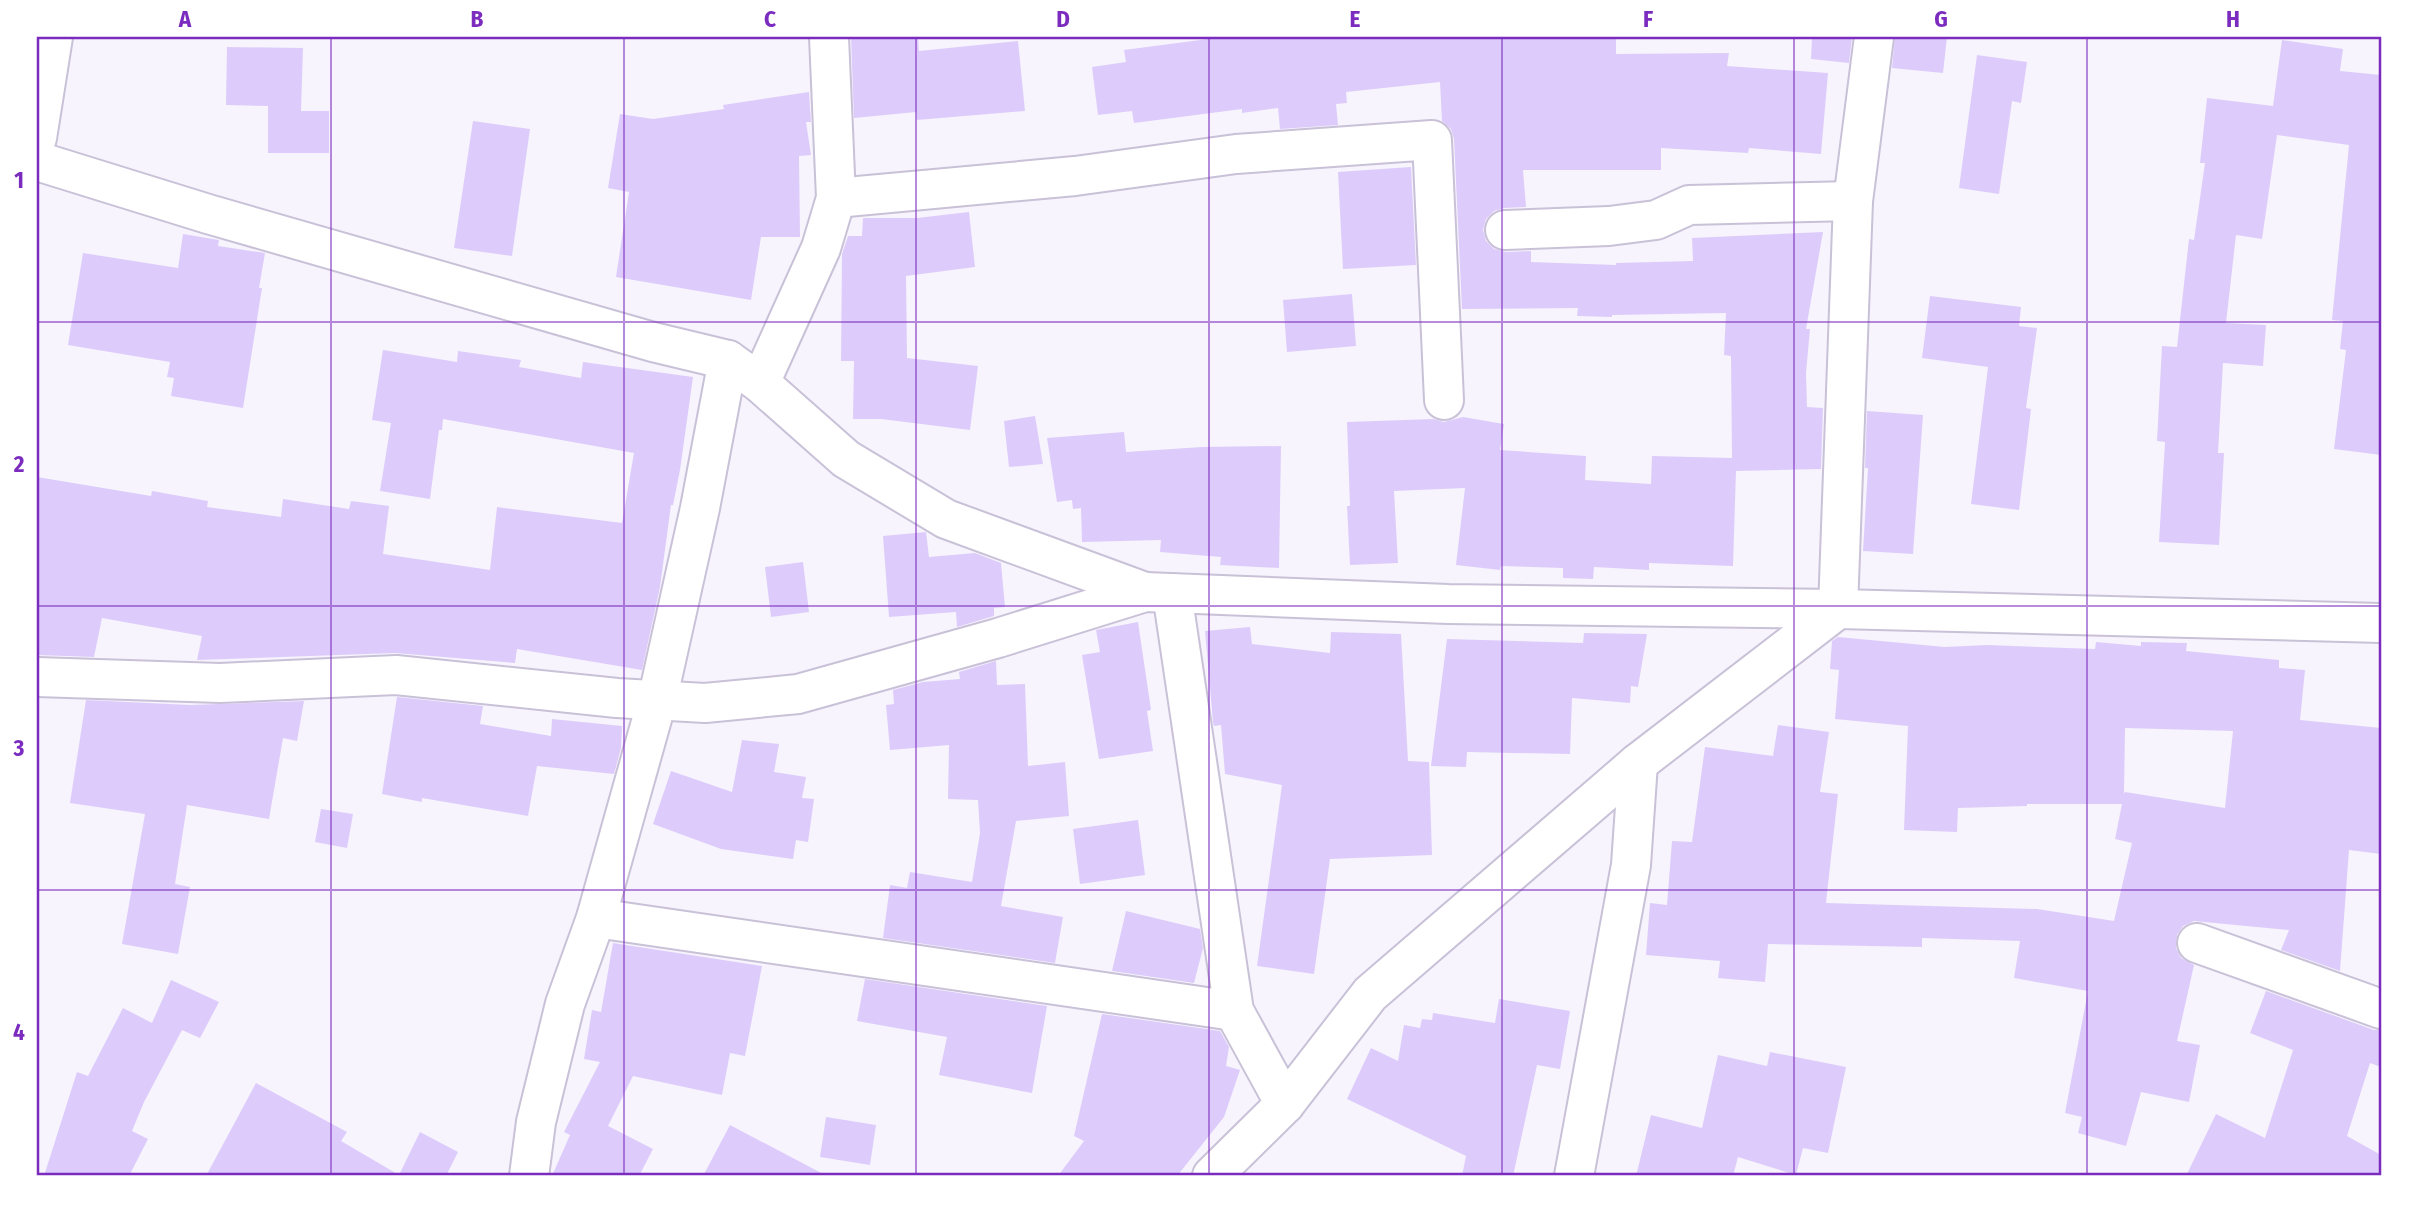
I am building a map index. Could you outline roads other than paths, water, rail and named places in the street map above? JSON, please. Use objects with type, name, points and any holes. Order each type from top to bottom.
[{"type":"street","points":[[37,138],[53,37]]},
{"type":"street","points":[[760,383],[821,248],[836,198],[829,37]]},
{"type":"street","points":[[1838,609],[1853,201],[1874,37]]},
{"type":"street","points":[[836,198],[1075,176],[1236,154],[1432,140],[1444,400]]},
{"type":"street","points":[[37,161],[653,342],[728,360],[760,383],[846,458],[946,519],[1158,592],[1448,604],[1838,609],[2381,623]]},
{"type":"street","points":[[1505,230],[1609,226],[1656,220],[1689,205],[1853,201]]},
{"type":"street","points":[[529,1176],[536,1122],[565,1004],[596,918],[657,701],[700,508],[728,360]]},
{"type":"street","points":[[37,677],[220,683],[396,675],[657,701],[705,703],[798,694],[1158,592]]},
{"type":"street","points":[[1158,592],[1234,1011],[1285,1104]]},
{"type":"street","points":[[1212,1176],[1285,1104],[1370,994],[1638,763],[1838,609]]},
{"type":"street","points":[[1574,1176],[1631,865],[1638,763]]},
{"type":"street","points":[[596,918],[1234,1011]]},
{"type":"street","points":[[2197,943],[2381,1009]]}]
